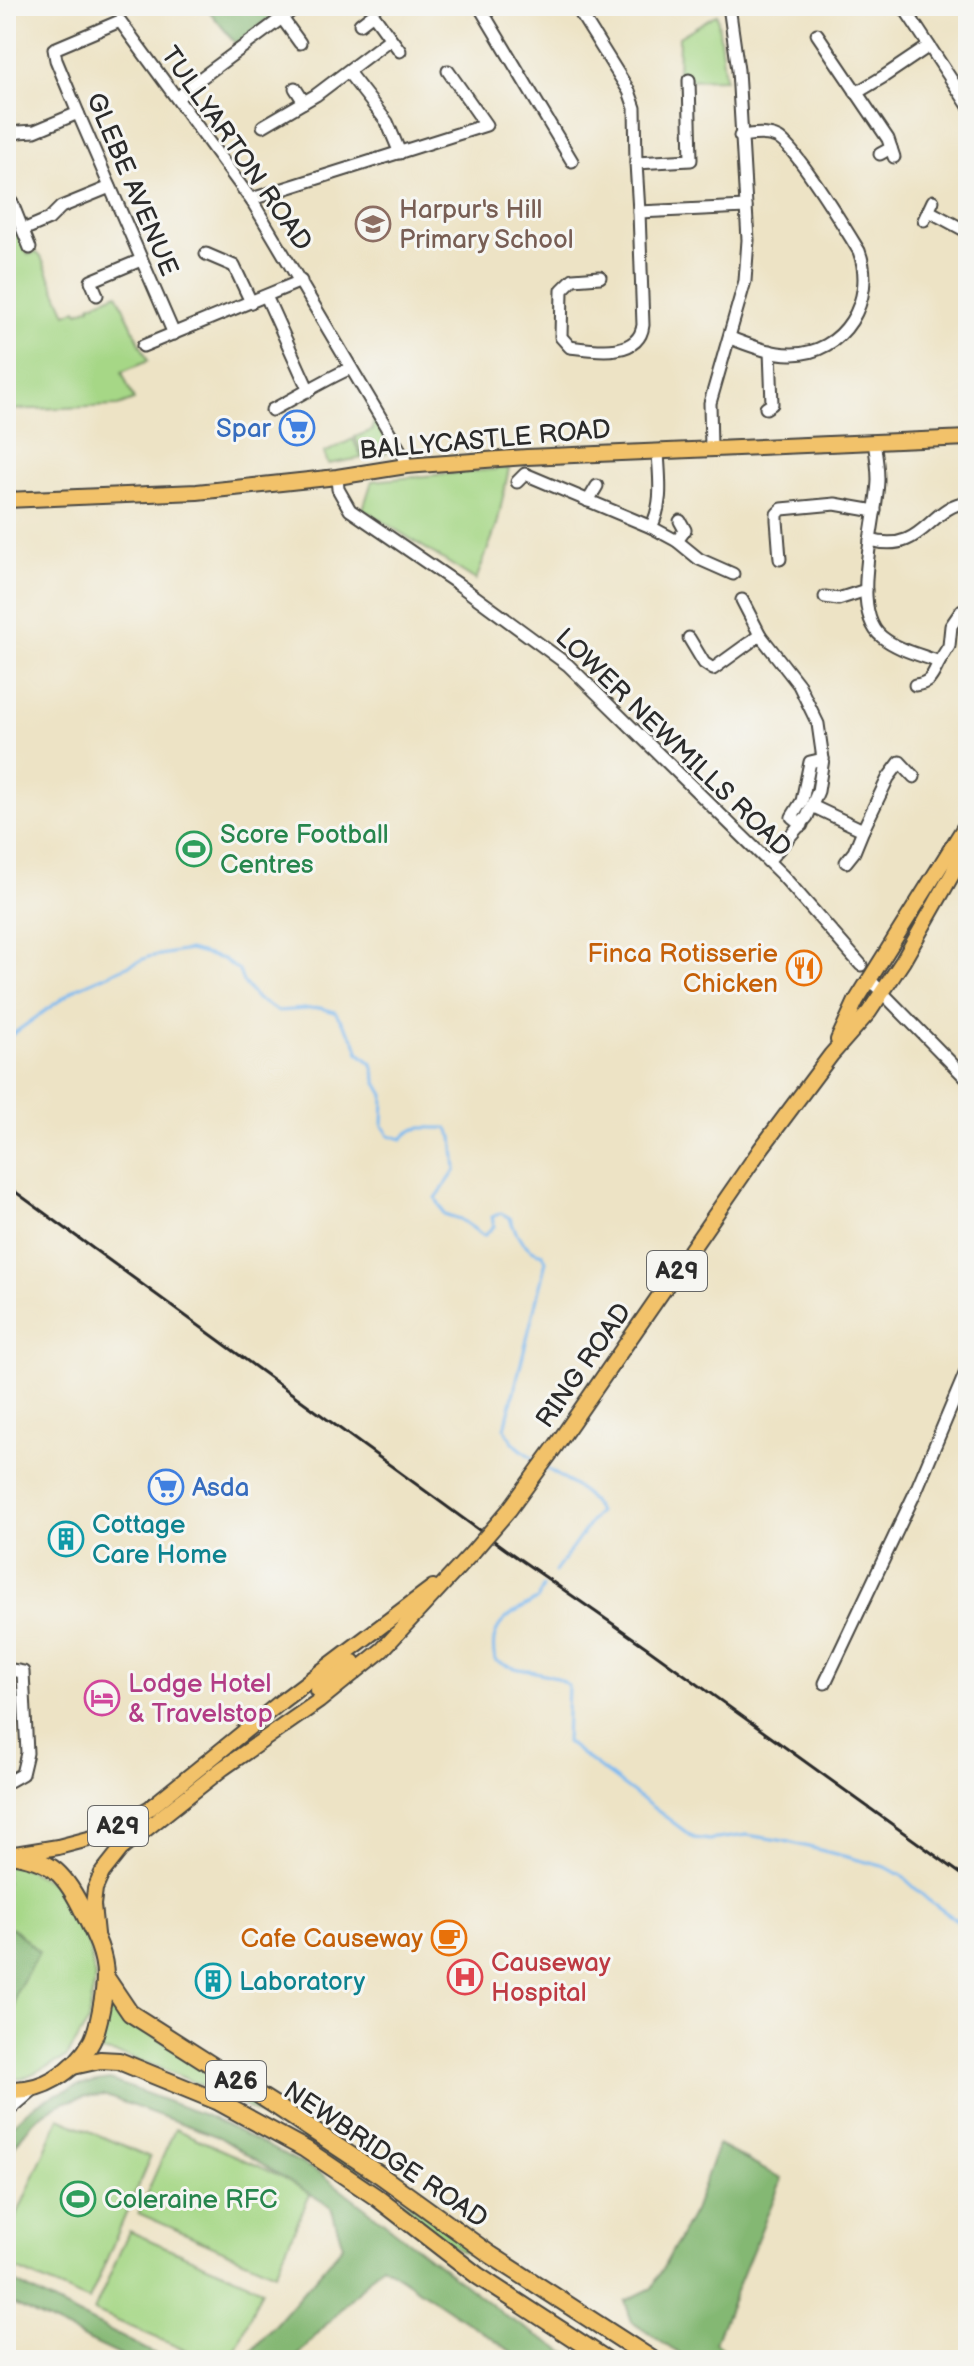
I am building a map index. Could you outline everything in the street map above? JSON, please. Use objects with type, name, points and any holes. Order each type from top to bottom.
[{"type":"highway","name":"A29","points":[[6,2089],[38,2086],[73,2066],[92,2041],[105,1976],[96,1938],[63,1878],[46,1864],[10,1854]]},
{"type":"highway","name":"NEWBRIDGE ROAD","points":[[105,1976],[130,2013],[380,2175],[491,2255],[653,2360]]},
{"type":"highway","name":"NEWBRIDGE ROAD","points":[[73,2066],[100,2060],[119,2061],[230,2107],[305,2149],[376,2197],[478,2276],[607,2360]]},
{"type":"main road","name":"BALLYCASTLE ROAD","points":[[6,500],[197,492],[406,466],[536,456],[968,438]]},
{"type":"main road","name":"RING ROAD","points":[[831,1055],[856,1001],[968,822]]},
{"type":"main road","name":"RING ROAD","points":[[96,1938],[95,1889],[102,1873],[121,1849],[223,1768],[340,1685],[382,1650],[509,1510],[760,1150],[831,1055],[869,1012],[953,873],[968,831]]},
{"type":"main road","name":"RING ROAD","points":[[10,1854],[58,1847],[100,1836],[150,1808],[282,1701],[449,1577]]},
{"type":"main road","points":[[317,1690],[431,1599]]},
{"type":"street","points":[[178,98],[298,6]]},
{"type":"street","points":[[711,448],[710,403],[747,266],[738,70],[729,6]]},
{"type":"street","points":[[926,6],[906,10],[968,105]]},
{"type":"street","points":[[484,8],[572,161]]},
{"type":"street","points":[[360,24],[373,14],[400,51]]},
{"type":"street","points":[[581,14],[629,91],[635,108],[643,325],[640,338],[631,345],[616,349],[570,347],[561,337],[562,290],[573,279],[600,277]]},
{"type":"street","points":[[282,18],[300,43]]},
{"type":"street","name":"TULLYARTON ROAD","points":[[54,49],[120,21],[252,201],[404,457],[406,466]]},
{"type":"street","points":[[809,50],[819,38],[888,139],[888,153]]},
{"type":"street","points":[[263,126],[348,72],[390,39]]},
{"type":"street","points":[[856,93],[929,46]]},
{"type":"street","name":"GLEBE AVENUE","points":[[54,49],[78,113],[174,334]]},
{"type":"street","points":[[252,201],[486,125],[448,71]]},
{"type":"street","points":[[348,72],[387,122],[400,153]]},
{"type":"street","points":[[636,163],[691,160],[689,80]]},
{"type":"street","points":[[295,88],[304,102]]},
{"type":"street","points":[[6,137],[35,131],[78,113]]},
{"type":"street","points":[[730,338],[793,355],[821,348],[842,334],[857,313],[865,280],[863,261],[853,242],[791,149],[775,136],[740,136]]},
{"type":"street","points":[[23,230],[49,219],[61,207],[110,187]]},
{"type":"street","points":[[12,203],[30,248]]},
{"type":"street","points":[[639,212],[746,207]]},
{"type":"street","points":[[929,211],[968,232]]},
{"type":"street","points":[[206,254],[234,266],[251,302]]},
{"type":"street","points":[[97,295],[91,281],[141,260]]},
{"type":"street","points":[[143,346],[301,281]]},
{"type":"street","points":[[266,296],[309,391]]},
{"type":"street","points":[[766,408],[772,404],[770,351]]},
{"type":"street","points":[[272,410],[351,368]]},
{"type":"street","points":[[874,442],[878,480],[866,590],[870,620],[881,637],[939,662]]},
{"type":"street","points":[[651,527],[661,494],[658,451]]},
{"type":"street","points":[[517,482],[525,474],[651,527],[677,541],[699,559],[733,574]]},
{"type":"street","name":"LOWER NEWMILLS ROAD","points":[[337,477],[338,489],[350,510],[568,665],[768,861],[861,965]]},
{"type":"street","points":[[588,501],[597,486]]},
{"type":"street","points":[[870,540],[902,542],[922,532],[943,512],[968,502]]},
{"type":"street","points":[[780,559],[777,514],[782,509],[835,504],[875,511]]},
{"type":"street","points":[[677,541],[685,530],[680,521]]},
{"type":"street","points":[[825,597],[838,599],[866,590]]},
{"type":"street","points":[[742,600],[760,635],[799,685],[818,724],[823,759],[820,783],[802,825],[768,861]]},
{"type":"street","points":[[915,685],[926,684],[932,679],[949,646],[951,626],[962,610]]},
{"type":"street","points":[[689,638],[704,663],[713,669],[760,635]]},
{"type":"street","points":[[802,825],[792,817],[802,801],[810,762],[823,759]]},
{"type":"street","points":[[846,862],[854,852],[888,778],[900,762],[914,777]]},
{"type":"street","points":[[812,806],[863,830]]},
{"type":"street","points":[[870,980],[968,1080]]},
{"type":"street","points":[[825,1683],[910,1504],[968,1367]]},
{"type":"street","points":[[6,1669],[23,1672],[27,1741],[22,1774],[6,1783]]},
{"type":"street","points":[[6,2113],[38,2086]]},
{"type":"green space","points":[[205,6],[285,6],[236,44]]},
{"type":"green space","points":[[717,14],[725,79],[678,80],[679,37]]},
{"type":"green space","points":[[6,204],[28,255],[36,252],[41,257],[66,314],[77,309],[79,312],[117,293],[148,361],[122,372],[134,400],[118,406],[6,410]]},
{"type":"green space","points":[[376,421],[387,441],[387,453],[364,458],[355,437],[373,430]]},
{"type":"green space","points":[[353,439],[362,458],[328,464],[324,453]]},
{"type":"green space","points":[[509,468],[497,525],[476,580],[363,509],[372,481]]},
{"type":"green space","points":[[6,1864],[27,1869],[53,1883],[88,1942],[95,1978],[88,2023],[66,2058],[21,2079],[6,2076]]},
{"type":"green space","points":[[6,1927],[15,1930],[39,1952],[16,1993],[12,2028],[6,2028]]},
{"type":"green space","points":[[110,1999],[117,2011],[128,2020],[255,2097],[472,2247],[468,2253],[448,2242],[337,2161],[250,2109],[150,2064],[95,2051]]},
{"type":"green space","points":[[110,2080],[212,2118],[319,2172],[507,2317],[578,2360],[524,2360],[382,2265],[293,2360],[244,2360],[343,2246],[331,2207],[219,2137],[103,2095],[77,2099],[52,2108],[34,2121],[13,2148],[6,2147],[6,2132],[39,2103],[81,2085]]},
{"type":"green space","name":"Coleraine RFC","points":[[59,2118],[150,2157],[89,2301],[6,2265],[6,2241]]},
{"type":"green space","points":[[175,2129],[312,2190],[275,2273],[138,2213]]},
{"type":"green space","points":[[718,2145],[782,2179],[715,2342],[737,2360],[688,2360],[632,2322],[625,2301],[652,2288],[694,2211]]},
{"type":"green space","points":[[129,2231],[262,2289],[231,2360],[208,2360],[94,2311]]},
{"type":"green space","points":[[6,2278],[167,2360],[130,2360],[6,2301]]},
{"type":"waterway","points":[[6,1039],[77,988],[148,957],[189,950],[223,959],[239,971],[243,982],[257,999],[278,1011],[320,1008],[335,1012],[355,1041],[359,1053],[372,1064],[384,1095],[383,1126],[389,1135],[402,1139],[417,1129],[447,1128],[453,1137],[456,1170],[436,1198],[444,1214],[460,1219],[484,1236],[494,1226],[492,1217],[501,1213],[510,1218],[526,1246],[543,1254],[546,1261],[505,1428],[514,1443],[537,1461]]},
{"type":"waterway","points":[[546,1468],[583,1492],[598,1512],[555,1572]]},
{"type":"waterway","points":[[543,1587],[538,1599],[503,1621],[493,1647],[495,1660],[513,1668],[554,1677],[568,1686],[566,1742],[694,1838],[709,1840],[747,1835],[785,1841],[886,1867],[968,1928]]},
{"type":"railway","points":[[6,1185],[505,1549],[968,1879]]},
{"type":"place","name":"Harpur's Hill Primary School","points":[[373,224]]},
{"type":"place","name":"Spar","points":[[297,428]]},
{"type":"place","name":"Score Football Centres","points":[[194,849]]},
{"type":"place","name":"Finca Rotisserie Chicken","points":[[804,968]]},
{"type":"place","name":"Asda","points":[[166,1487]]},
{"type":"place","name":"Cottage Care Home","points":[[66,1539]]},
{"type":"place","name":"Lodge Hotel & Travelstop","points":[[102,1698]]},
{"type":"place","name":"Cafe Causeway","points":[[449,1938]]},
{"type":"place","name":"Causeway Hospital","points":[[465,1977]]},
{"type":"place","name":"Laboratory","points":[[213,1981]]},
{"type":"place","name":"Coleraine RFC","points":[[78,2199]]}]
